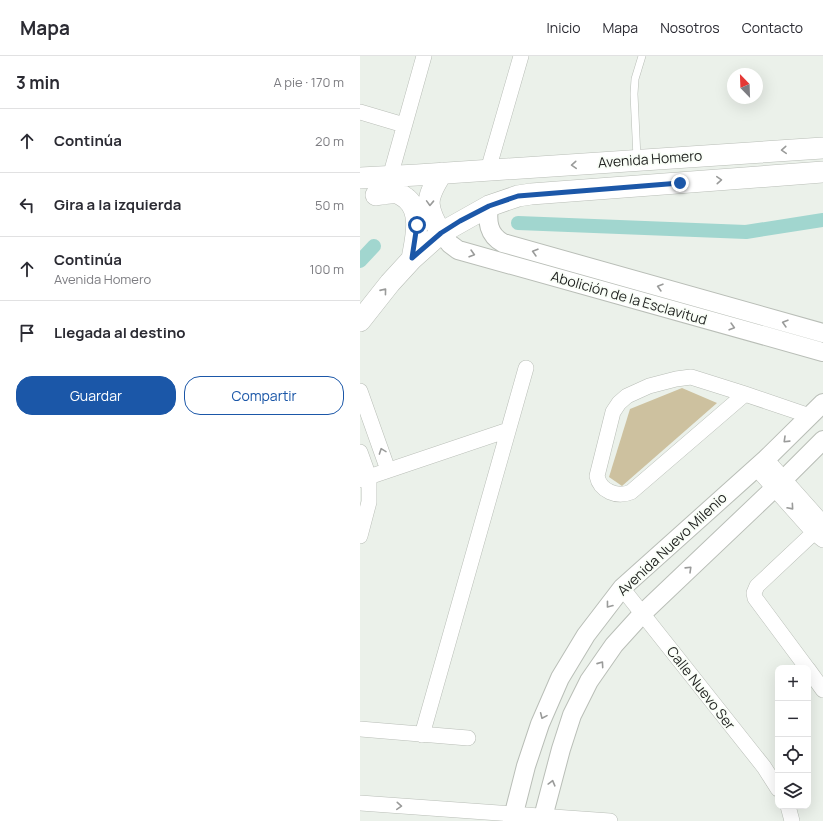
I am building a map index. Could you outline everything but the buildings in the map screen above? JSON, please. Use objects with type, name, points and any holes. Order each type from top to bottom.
[{"type":"main road","name":"Avenida Homero","points":[[360,178],[442,174],[637,160],[820,157]]},
{"type":"main road","name":"Avenida Homero","points":[[360,321],[412,258],[441,233],[489,206],[518,196],[531,194],[791,175],[820,157]]},
{"type":"main road","points":[[441,233],[431,215],[429,199],[434,186],[442,174]]},
{"type":"main road","points":[[368,199],[417,175]]},
{"type":"main road","points":[[368,199],[396,193],[403,195],[413,206],[417,225],[412,258]]},
{"type":"street","points":[[390,177],[424,56]]},
{"type":"street","points":[[482,170],[521,56]]},
{"type":"street","points":[[360,112],[404,125]]},
{"type":"street","name":"Abolición de la Esclavitud","points":[[489,206],[489,228],[503,243],[823,333]]},
{"type":"street","name":"Abolición de la Esclavitud","points":[[441,233],[450,244],[458,250],[823,352]]},
{"type":"street","points":[[422,734],[526,368]]},
{"type":"street","points":[[744,394],[630,492],[619,494],[604,489],[600,485],[597,476],[613,412],[618,403],[626,396],[649,386],[691,377],[744,394],[810,416]]},
{"type":"street","points":[[360,391],[388,470]]},
{"type":"street","name":"Avenida Nuevo Milenio","points":[[513,818],[526,766],[540,724],[560,678],[586,636],[622,588],[761,463],[823,402]]},
{"type":"street","points":[[365,479],[508,430]]},
{"type":"street","name":"Avenida Nuevo Milenio","points":[[542,819],[572,715],[589,681],[614,645],[642,613],[823,440]]},
{"type":"street","points":[[360,452],[369,502],[360,536]]},
{"type":"street","points":[[761,463],[821,530],[756,586],[754,593],[755,598],[804,665]]},
{"type":"street","name":"Calle Nuevo Ser","points":[[622,588],[764,767],[775,784]]},
{"type":"street","points":[[811,674],[823,690]]},
{"type":"street","points":[[360,729],[468,738]]},
{"type":"street","points":[[360,803],[513,818],[610,821]]},
{"type":"street","points":[[789,809],[792,821]]},
{"type":"lane","points":[[637,160],[634,94],[635,79],[642,56]]},
{"type":"shaded area","points":[[682,388],[717,403],[622,486],[609,477],[630,409]]},
{"type":"waterway","points":[[518,223],[746,232],[823,220]]},
{"type":"waterway","points":[[360,261],[374,246]]},
{"type":"route","points":[[417,225],[412,258],[441,233],[460,221],[489,206],[518,196],[680,183]]}]
